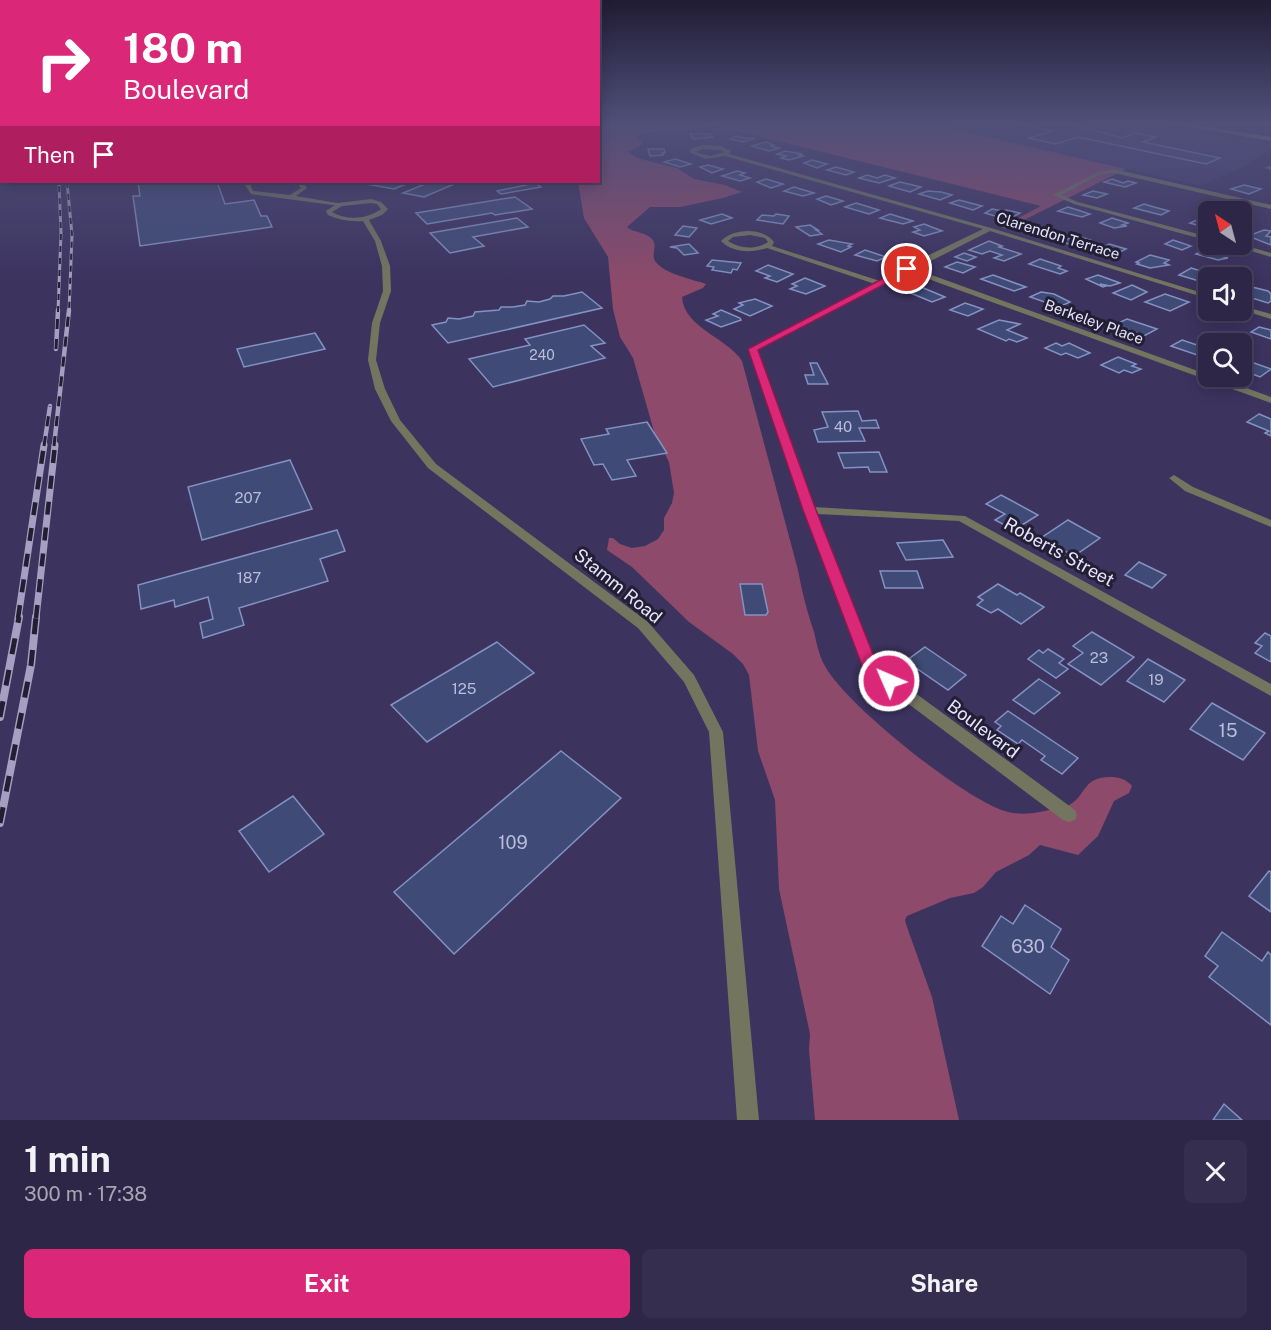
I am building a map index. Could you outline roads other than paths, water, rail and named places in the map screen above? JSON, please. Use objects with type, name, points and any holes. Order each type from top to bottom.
[{"type":"street","name":"Clarendon Terrace","points":[[802,176],[989,229],[1198,294]]},
{"type":"street","points":[[1093,176],[1056,195],[1076,203],[1198,235]]},
{"type":"street","points":[[1142,176],[1246,201]]},
{"type":"street","points":[[246,183],[251,192],[340,204],[371,201],[384,205],[385,208],[382,212],[366,218],[344,219],[330,214],[329,211],[340,204]]},
{"type":"street","points":[[290,198],[303,188],[300,183]]},
{"type":"street","points":[[1252,202],[1271,207]]},
{"type":"street","name":"Stamm Road","points":[[366,218],[378,241],[386,266],[387,291],[376,323],[372,360],[380,389],[396,421],[432,466],[643,625],[689,679],[716,732],[748,1120]]},
{"type":"street","name":"Boulevard","points":[[989,229],[878,283],[753,349],[810,510],[871,668],[1069,814]]},
{"type":"street","points":[[766,246],[770,244],[770,239],[756,234],[736,233],[727,236],[724,241],[730,246],[741,249],[766,246],[878,283]]},
{"type":"street","points":[[1252,250],[1271,255]]},
{"type":"street","name":"Berkeley Place","points":[[907,269],[1271,400]]},
{"type":"street","points":[[1252,311],[1271,317]]},
{"type":"street","points":[[1174,478],[1192,490],[1271,524]]},
{"type":"street","name":"Roberts Street","points":[[810,510],[961,518],[1271,692]]},
{"type":"railway","points":[[67,183],[72,235],[69,312]]},
{"type":"railway","points":[[58,312],[61,233],[59,184]]},
{"type":"railway","points":[[56,349],[58,310]]},
{"type":"railway","points":[[54,446],[69,310]]},
{"type":"railway","points":[[44,446],[50,406]]},
{"type":"railway","points":[[18,618],[44,445]]},
{"type":"railway","points":[[36,618],[55,445]]},
{"type":"railway","points":[[0,717],[19,617]]},
{"type":"railway","points":[[0,823],[31,665],[36,617]]}]
